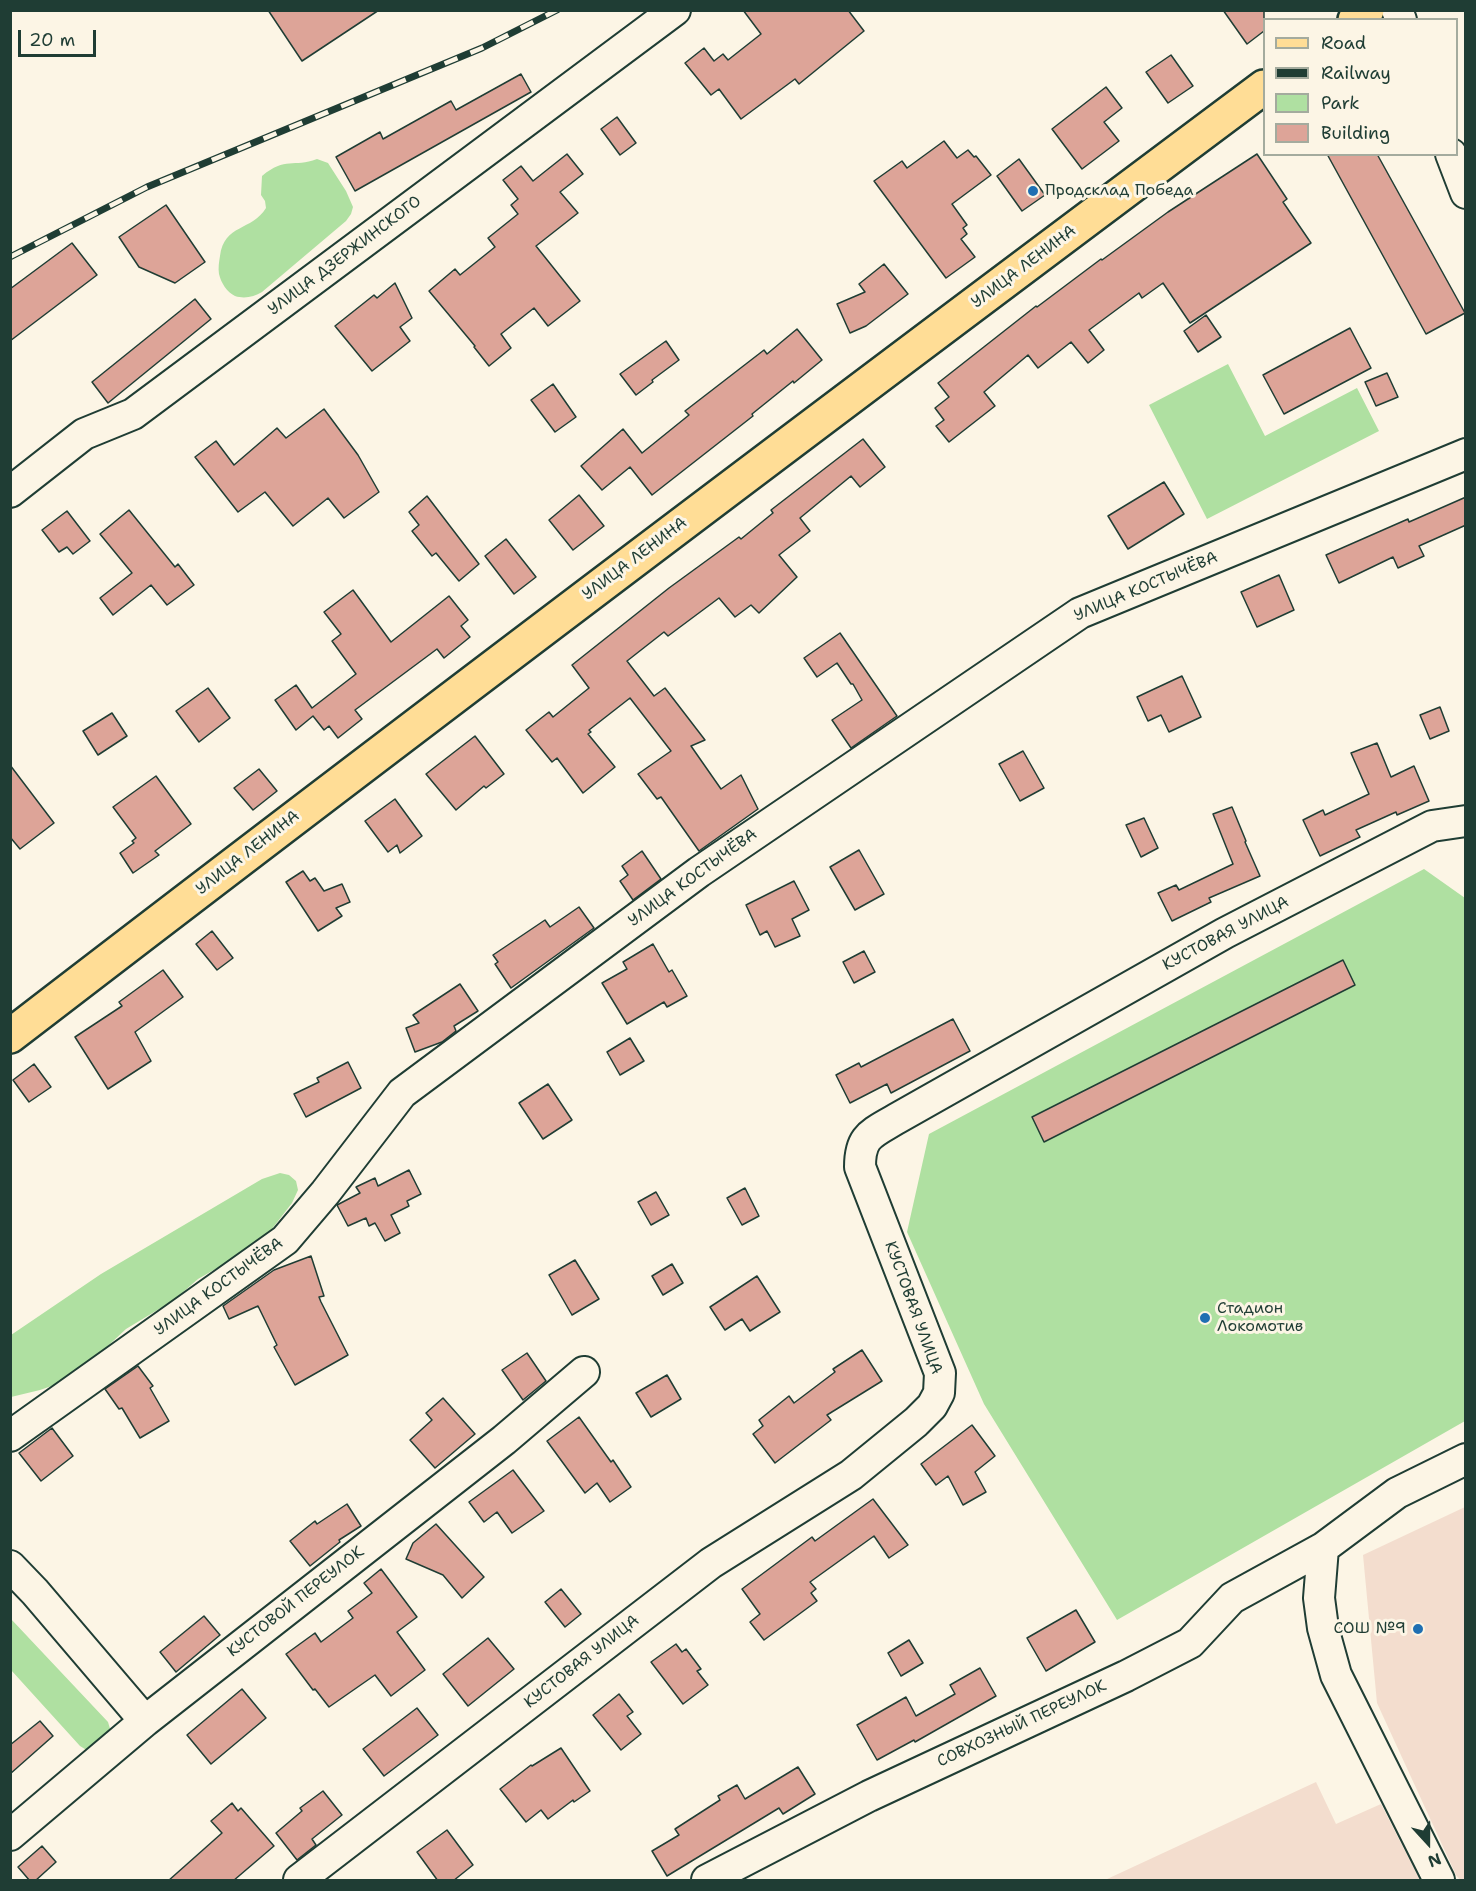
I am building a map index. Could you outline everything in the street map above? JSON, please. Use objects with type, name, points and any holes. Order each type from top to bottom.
[{"type":"main road","name":"УЛИЦА ЛЕНИНА","points":[[10,1036],[440,707],[1263,88]]},
{"type":"street","name":"УЛИЦА ДЗЕРЖИНСКОГО","points":[[10,492],[84,434],[133,414],[675,10]]},
{"type":"street","points":[[1452,156],[1466,193]]},
{"type":"street","name":"УЛИЦА КОСТЫЧЁВА","points":[[10,1436],[285,1240],[326,1193],[402,1093],[699,872],[1080,613],[1466,454]]},
{"type":"street","name":"КУСТОВАЯ УЛИЦА","points":[[299,1881],[711,1563],[851,1475],[916,1422],[932,1406],[939,1392],[940,1373],[860,1167],[860,1149],[869,1136],[1225,933],[1432,826],[1466,820]]},
{"type":"street","name":"КУСТОВОЙ ПЕРЕУЛОК","points":[[10,1835],[145,1721],[504,1440],[584,1372]]},
{"type":"street","name":"СОВХОЗНЫЙ ПЕРЕУЛОК","points":[[706,1881],[869,1796],[1126,1676],[1190,1643],[1232,1598],[1323,1548],[1397,1494],[1466,1459]]},
{"type":"street","points":[[1323,1548],[1319,1598],[1323,1628],[1336,1675],[1439,1881]]},
{"type":"street","points":[[10,1566],[145,1721]]},
{"type":"shaded area","name":"СОШ №9","points":[[1465,1507],[1466,1880],[1460,1880],[1377,1703],[1363,1555]]},
{"type":"shaded area","points":[[1316,1782],[1336,1824],[1381,1804],[1420,1880],[1105,1880]]},
{"type":"green space","points":[[317,159],[328,163],[346,191],[353,207],[351,214],[346,221],[262,292],[252,296],[235,296],[221,281],[219,263],[227,238],[253,221],[266,208],[261,195],[262,176],[277,166]]},
{"type":"green space","points":[[1228,364],[1265,436],[1357,388],[1379,431],[1207,519],[1149,405]]},
{"type":"green space","name":"Стадион Локомотив","points":[[1424,869],[1465,898],[1465,1421],[1117,1620],[984,1404],[907,1232],[929,1134]]},
{"type":"green space","points":[[280,1173],[289,1175],[296,1181],[298,1190],[292,1203],[268,1234],[233,1259],[198,1279],[174,1300],[126,1329],[96,1357],[63,1382],[11,1397],[11,1335],[101,1274],[262,1179]]},
{"type":"green space","points":[[11,1619],[108,1722],[111,1732],[88,1751],[80,1746],[11,1670]]},
{"type":"building","points":[[268,10],[379,10],[302,61]]},
{"type":"building","points":[[743,10],[848,10],[864,31],[799,84],[795,79],[741,119],[719,89],[711,95],[685,63],[704,48],[714,61],[723,54],[728,60],[761,34]]},
{"type":"building","points":[[1223,10],[1264,10],[1263,32],[1247,44]]},
{"type":"building","points":[[1171,55],[1193,86],[1168,103],[1146,72]]},
{"type":"building","points":[[521,74],[531,92],[355,191],[336,157],[380,132],[383,139],[451,101],[456,110]]},
{"type":"building","points":[[1106,87],[1122,108],[1104,122],[1119,141],[1082,169],[1052,129]]},
{"type":"building","points":[[617,117],[636,143],[620,155],[601,129]]},
{"type":"building","points":[[944,141],[957,158],[968,150],[974,157],[976,156],[991,175],[952,204],[967,225],[963,228],[967,234],[961,239],[975,257],[946,278],[874,181],[902,161],[907,168]]},
{"type":"building","points":[[567,154],[583,174],[560,192],[578,213],[536,246],[580,301],[548,326],[534,308],[501,334],[511,348],[489,366],[429,291],[455,269],[460,275],[495,247],[488,238],[518,214],[511,205],[518,199],[503,180],[521,166],[533,181]]},
{"type":"building","points":[[1257,154],[1287,199],[1283,202],[1311,243],[1190,323],[1163,283],[1142,298],[1139,293],[1089,330],[1104,350],[1088,363],[1071,342],[1038,368],[1028,355],[984,392],[995,406],[949,442],[936,426],[944,420],[935,408],[949,397],[938,383],[1036,306],[1101,259]]},
{"type":"building","points":[[1328,156],[1378,156],[1465,313],[1426,334]]},
{"type":"building","points":[[1019,159],[1045,195],[1022,211],[997,176]]},
{"type":"building","points":[[166,205],[205,262],[175,283],[139,267],[119,237]]},
{"type":"building","points":[[72,243],[97,275],[10,341],[10,289]]},
{"type":"building","points":[[884,264],[908,294],[866,326],[850,333],[837,304],[865,292],[859,284]]},
{"type":"building","points":[[395,283],[412,318],[400,327],[410,341],[372,371],[335,326],[374,295],[377,298]]},
{"type":"building","points":[[195,299],[211,319],[108,403],[92,382]]},
{"type":"building","points":[[1206,315],[1221,337],[1198,352],[1184,331]]},
{"type":"building","points":[[1350,328],[1371,368],[1284,414],[1263,375]]},
{"type":"building","points":[[797,329],[822,360],[652,495],[630,467],[602,490],[581,466],[623,429],[642,453],[689,415],[685,411],[764,350],[767,354]]},
{"type":"building","points":[[666,341],[679,360],[636,395],[620,374]]},
{"type":"building","points":[[1387,373],[1398,397],[1376,406],[1365,382]]},
{"type":"building","points":[[553,384],[576,417],[555,432],[531,400]]},
{"type":"building","points":[[324,409],[358,455],[379,492],[344,518],[328,498],[293,526],[265,492],[238,512],[195,457],[216,441],[234,465],[277,428],[286,438]]},
{"type":"building","points":[[863,439],[885,467],[860,487],[851,476],[800,518],[810,531],[779,555],[797,577],[759,613],[751,605],[735,617],[719,598],[668,636],[664,632],[627,661],[654,696],[665,688],[705,740],[691,746],[721,789],[741,775],[758,809],[699,851],[661,797],[657,799],[638,774],[671,751],[630,698],[589,730],[591,732],[588,734],[615,767],[583,793],[557,758],[552,762],[526,730],[549,712],[553,717],[589,688],[572,665],[669,588],[739,537],[741,539],[773,513],[771,510]]},
{"type":"building","points":[[1164,482],[1184,514],[1128,549],[1108,516]]},
{"type":"building","points":[[579,495],[604,526],[573,550],[549,520]]},
{"type":"building","points":[[427,496],[479,564],[459,581],[436,553],[432,556],[412,531],[419,525],[409,512]]},
{"type":"building","points":[[1466,497],[1466,525],[1419,546],[1424,556],[1398,568],[1393,557],[1339,583],[1326,555],[1408,519],[1409,522]]},
{"type":"building","points":[[129,510],[175,567],[178,564],[194,585],[167,605],[151,585],[113,615],[100,598],[132,573],[100,534]]},
{"type":"building","points":[[67,511],[90,541],[73,554],[67,547],[59,552],[42,530]]},
{"type":"building","points":[[506,539],[536,577],[514,594],[485,556]]},
{"type":"building","points":[[1279,575],[1294,610],[1257,627],[1241,592]]},
{"type":"building","points":[[353,590],[391,642],[449,596],[468,620],[461,626],[470,637],[444,658],[437,649],[355,710],[362,719],[338,738],[329,726],[324,730],[313,716],[296,730],[275,700],[296,685],[312,708],[356,674],[332,641],[341,634],[324,612]]},
{"type":"building","points":[[840,633],[897,716],[851,748],[832,720],[862,700],[837,663],[817,677],[804,658]]},
{"type":"building","points":[[1182,676],[1201,717],[1169,732],[1161,715],[1148,721],[1137,697]]},
{"type":"building","points":[[208,688],[230,718],[199,742],[176,711]]},
{"type":"building","points":[[1440,707],[1449,731],[1430,739],[1420,715]]},
{"type":"building","points":[[112,713],[127,736],[98,755],[83,731]]},
{"type":"building","points":[[475,736],[504,774],[486,788],[484,786],[456,810],[426,774]]},
{"type":"building","points":[[1377,743],[1391,777],[1414,766],[1429,801],[1397,815],[1396,812],[1356,830],[1360,837],[1320,856],[1303,820],[1323,810],[1325,815],[1369,794],[1351,753]]},
{"type":"building","points":[[1023,751],[1044,788],[1020,801],[999,764]]},
{"type":"building","points":[[10,765],[54,823],[20,849],[10,837]]},
{"type":"building","points":[[259,769],[277,791],[253,810],[234,788]]},
{"type":"building","points":[[156,776],[191,824],[155,851],[159,855],[133,873],[120,853],[134,843],[132,841],[136,838],[113,807]]},
{"type":"building","points":[[395,799],[422,836],[400,853],[397,845],[388,852],[365,821]]},
{"type":"building","points":[[1232,807],[1260,876],[1209,898],[1211,902],[1172,921],[1158,893],[1176,885],[1179,890],[1233,864],[1213,814]]},
{"type":"building","points":[[1144,818],[1158,848],[1141,857],[1126,825]]},
{"type":"building","points":[[859,850],[884,894],[855,910],[830,867]]},
{"type":"building","points":[[642,851],[661,879],[633,900],[620,881],[628,875],[622,866]]},
{"type":"building","points":[[303,871],[310,881],[315,878],[324,891],[342,884],[350,902],[336,908],[342,916],[318,931],[286,882]]},
{"type":"building","points":[[794,881],[809,910],[792,919],[800,936],[775,947],[767,931],[760,935],[746,905]]},
{"type":"building","points":[[579,907],[594,928],[511,988],[495,964],[498,962],[493,955],[545,920],[550,927]]},
{"type":"building","points":[[212,931],[233,958],[217,970],[196,944]]},
{"type":"building","points":[[653,944],[669,972],[672,970],[687,996],[667,1007],[664,1002],[627,1024],[602,983],[627,969],[623,962]]},
{"type":"building","points":[[864,951],[875,972],[854,983],[843,962]]},
{"type":"building","points":[[1343,960],[1355,985],[1044,1142],[1032,1117]]},
{"type":"building","points":[[163,970],[183,997],[135,1032],[151,1061],[108,1089],[75,1037],[122,1006],[119,1002]]},
{"type":"building","points":[[460,984],[478,1011],[454,1026],[456,1031],[442,1042],[415,1052],[406,1028],[419,1023],[413,1015]]},
{"type":"building","points":[[953,1019],[970,1051],[891,1093],[887,1084],[850,1103],[836,1075],[859,1063],[861,1067]]},
{"type":"building","points":[[630,1038],[644,1061],[620,1075],[607,1052]]},
{"type":"building","points":[[348,1062],[361,1088],[306,1117],[294,1094],[319,1082],[317,1078]]},
{"type":"building","points":[[34,1064],[51,1087],[29,1102],[13,1080]]},
{"type":"building","points":[[548,1084],[572,1120],[543,1139],[519,1103]]},
{"type":"building","points":[[409,1170],[421,1194],[407,1201],[409,1206],[391,1215],[400,1233],[385,1241],[375,1223],[369,1226],[366,1218],[348,1226],[337,1205],[360,1193],[356,1187],[375,1178],[378,1186]]},
{"type":"building","points":[[745,1188],[759,1216],[742,1225],[727,1198]]},
{"type":"building","points":[[656,1192],[669,1215],[651,1225],[638,1202]]},
{"type":"building","points":[[311,1256],[324,1296],[319,1297],[348,1355],[295,1385],[274,1347],[277,1345],[258,1306],[229,1319],[223,1306],[274,1270]]},
{"type":"building","points":[[575,1260],[599,1299],[572,1315],[549,1275]]},
{"type":"building","points":[[672,1264],[683,1283],[663,1295],[652,1276]]},
{"type":"building","points":[[757,1276],[780,1312],[750,1331],[742,1319],[725,1330],[710,1307]]},
{"type":"building","points":[[862,1350],[882,1381],[827,1415],[831,1420],[775,1463],[753,1434],[763,1426],[759,1420],[789,1396],[794,1403],[835,1372],[833,1369]]},
{"type":"building","points":[[527,1353],[546,1381],[523,1400],[502,1370]]},
{"type":"building","points":[[138,1366],[153,1386],[150,1388],[169,1421],[140,1438],[122,1408],[119,1409],[105,1389]]},
{"type":"building","points":[[667,1375],[681,1399],[651,1417],[636,1393]]},
{"type":"building","points":[[443,1398],[475,1434],[435,1468],[410,1440],[432,1420],[426,1413]]},
{"type":"building","points":[[579,1417],[631,1487],[610,1502],[597,1483],[585,1493],[547,1441]]},
{"type":"building","points":[[972,1425],[995,1456],[975,1472],[986,1492],[963,1505],[948,1476],[936,1485],[921,1464]]},
{"type":"building","points":[[52,1428],[73,1456],[41,1481],[19,1453]]},
{"type":"building","points":[[513,1470],[544,1511],[512,1533],[497,1512],[484,1522],[469,1502]]},
{"type":"building","points":[[873,1499],[908,1545],[889,1558],[874,1536],[810,1582],[816,1589],[811,1593],[817,1601],[764,1640],[750,1622],[760,1614],[742,1589],[812,1537],[815,1541]]},
{"type":"building","points":[[347,1504],[361,1526],[339,1540],[340,1542],[310,1566],[290,1541],[315,1521],[317,1524]]},
{"type":"building","points":[[436,1524],[484,1577],[462,1598],[443,1575],[406,1559],[413,1543]]},
{"type":"building","points":[[381,1569],[417,1617],[397,1632],[425,1670],[391,1696],[375,1675],[329,1707],[286,1654],[315,1633],[321,1642],[353,1618],[348,1611],[372,1593],[364,1583]]},
{"type":"building","points":[[561,1589],[581,1614],[565,1627],[545,1602]]},
{"type":"building","points":[[1076,1610],[1095,1642],[1046,1671],[1027,1638]]},
{"type":"building","points":[[204,1616],[220,1635],[176,1672],[160,1652]]},
{"type":"building","points":[[488,1638],[514,1669],[468,1706],[443,1674]]},
{"type":"building","points":[[909,1640],[923,1663],[901,1676],[888,1653]]},
{"type":"building","points":[[676,1644],[682,1652],[686,1649],[701,1669],[697,1671],[708,1685],[683,1704],[651,1662]]},
{"type":"building","points":[[980,1668],[996,1696],[915,1742],[914,1740],[877,1760],[857,1725],[906,1697],[916,1716],[955,1694],[950,1685]]},
{"type":"building","points":[[242,1689],[266,1718],[211,1764],[187,1735]]},
{"type":"building","points":[[619,1694],[633,1712],[627,1716],[641,1734],[621,1750],[593,1715]]},
{"type":"building","points":[[417,1708],[438,1735],[384,1776],[363,1749]]},
{"type":"building","points":[[40,1721],[53,1736],[10,1774],[10,1745]]},
{"type":"building","points":[[561,1748],[590,1791],[574,1802],[573,1800],[548,1819],[541,1810],[526,1822],[500,1789],[531,1765]]},
{"type":"building","points":[[798,1767],[815,1794],[783,1814],[779,1808],[667,1876],[652,1851],[679,1835],[675,1829],[720,1800],[718,1796],[737,1785],[745,1799]]},
{"type":"building","points":[[323,1791],[342,1815],[312,1839],[316,1845],[297,1860],[276,1833],[302,1811],[300,1808]]},
{"type":"building","points":[[232,1803],[238,1811],[241,1808],[274,1846],[233,1881],[168,1881],[222,1833],[211,1821]]},
{"type":"building","points":[[447,1830],[473,1865],[453,1881],[438,1881],[417,1852]]},
{"type":"building","points":[[42,1846],[56,1862],[35,1881],[30,1881],[18,1867]]},
{"type":"railway","points":[[10,257],[147,187],[482,48],[557,10]]},
{"type":"place","name":"Продсклад Победа","points":[[1033,191]]},
{"type":"place","name":"Стадион Локомотив","points":[[1205,1318]]},
{"type":"place","name":"СОШ №9","points":[[1418,1629]]}]
